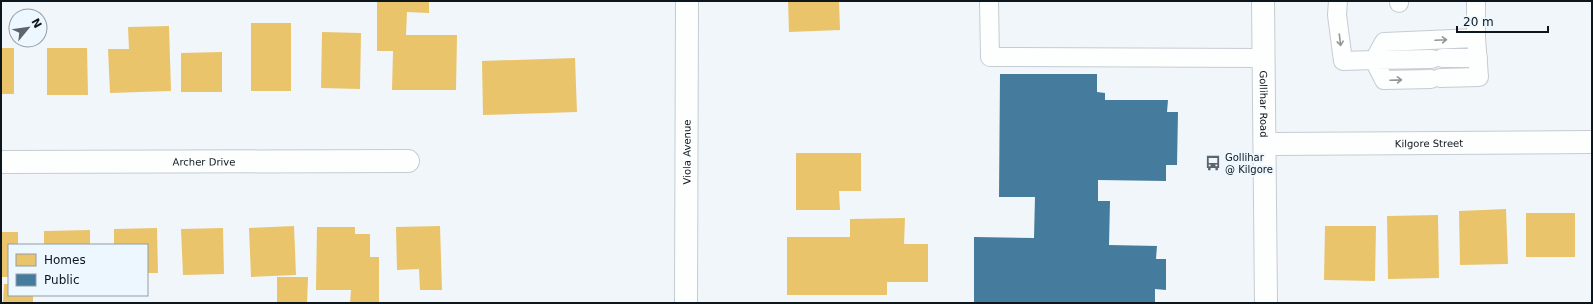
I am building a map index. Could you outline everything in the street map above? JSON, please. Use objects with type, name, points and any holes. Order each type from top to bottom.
[{"type":"street","name":"Viola Avenue","points":[[686,303],[687,1]]},
{"type":"street","name":"Gollihar Road","points":[[1263,1],[1266,303]]},
{"type":"street","name":"Kilgore Street","points":[[1265,144],[1592,142]]},
{"type":"street","name":"Archer Drive","points":[[1,162],[408,161]]},
{"type":"lane","points":[[989,1],[990,56],[1263,58]]},
{"type":"lane","points":[[1338,1],[1343,61],[1478,58]]},
{"type":"lane","points":[[1374,60],[1384,80],[1479,77],[1476,38],[1476,1]]},
{"type":"lane","points":[[1374,60],[1384,42],[1476,38]]},
{"type":"building: Homes","points":[[377,1],[429,1],[429,13],[407,12],[406,35],[457,35],[456,90],[392,90],[393,51],[377,51]]},
{"type":"building: Homes","points":[[788,1],[839,1],[840,30],[789,32]]},
{"type":"building: Homes","points":[[251,23],[291,23],[291,91],[251,91]]},
{"type":"building: Homes","points":[[169,26],[171,91],[110,93],[108,49],[129,49],[128,27]]},
{"type":"building: Homes","points":[[322,32],[361,33],[360,89],[321,88]]},
{"type":"building: Homes","points":[[1,48],[14,48],[14,94],[1,94]]},
{"type":"building: Homes","points":[[47,48],[87,48],[88,95],[47,95]]},
{"type":"building: Homes","points":[[222,52],[222,92],[181,92],[181,53]]},
{"type":"building: Homes","points":[[575,58],[577,112],[483,115],[482,61]]},
{"type":"building: Homes","points":[[796,153],[861,153],[861,191],[839,191],[840,210],[796,210]]},
{"type":"building: Homes","points":[[1506,209],[1508,264],[1460,265],[1459,211]]},
{"type":"building: Homes","points":[[1526,213],[1575,213],[1575,257],[1526,257]]},
{"type":"building: Homes","points":[[1438,215],[1439,278],[1388,279],[1387,216]]},
{"type":"building: Homes","points":[[905,218],[904,244],[928,244],[928,282],[887,282],[887,295],[787,295],[787,237],[850,237],[850,219]]},
{"type":"building: Homes","points":[[294,226],[296,275],[251,277],[249,228]]},
{"type":"building: Homes","points":[[440,226],[442,290],[420,290],[419,269],[397,270],[396,227]]},
{"type":"building: Homes","points":[[1325,226],[1376,226],[1375,281],[1324,280]]},
{"type":"building: Homes","points":[[317,227],[355,227],[355,234],[370,234],[370,257],[379,257],[379,303],[350,303],[351,290],[316,290]]},
{"type":"building: Homes","points":[[157,228],[158,273],[148,273],[148,244],[114,244],[114,229]]},
{"type":"building: Homes","points":[[223,228],[224,274],[183,275],[181,229]]},
{"type":"building: Homes","points":[[90,230],[90,244],[44,244],[44,231]]},
{"type":"building: Homes","points":[[1,232],[18,232],[18,244],[8,244],[8,277],[1,277]]},
{"type":"building: Homes","points":[[277,277],[308,277],[307,303],[277,303]]},
{"type":"building: Homes","points":[[4,284],[8,284],[8,296],[33,296],[33,303],[3,303]]},
{"type":"building: Public","points":[[1000,74],[1097,74],[1097,92],[1105,93],[1105,100],[1168,100],[1167,112],[1178,112],[1177,165],[1166,165],[1166,181],[1098,180],[1098,201],[1110,201],[1109,245],[1157,246],[1156,259],[1166,259],[1166,290],[1155,289],[1155,303],[974,303],[974,237],[1034,238],[1035,197],[999,197]]},
{"type":"place","name":"Gollihar @ Kilgore","points":[[1213,163]]}]
